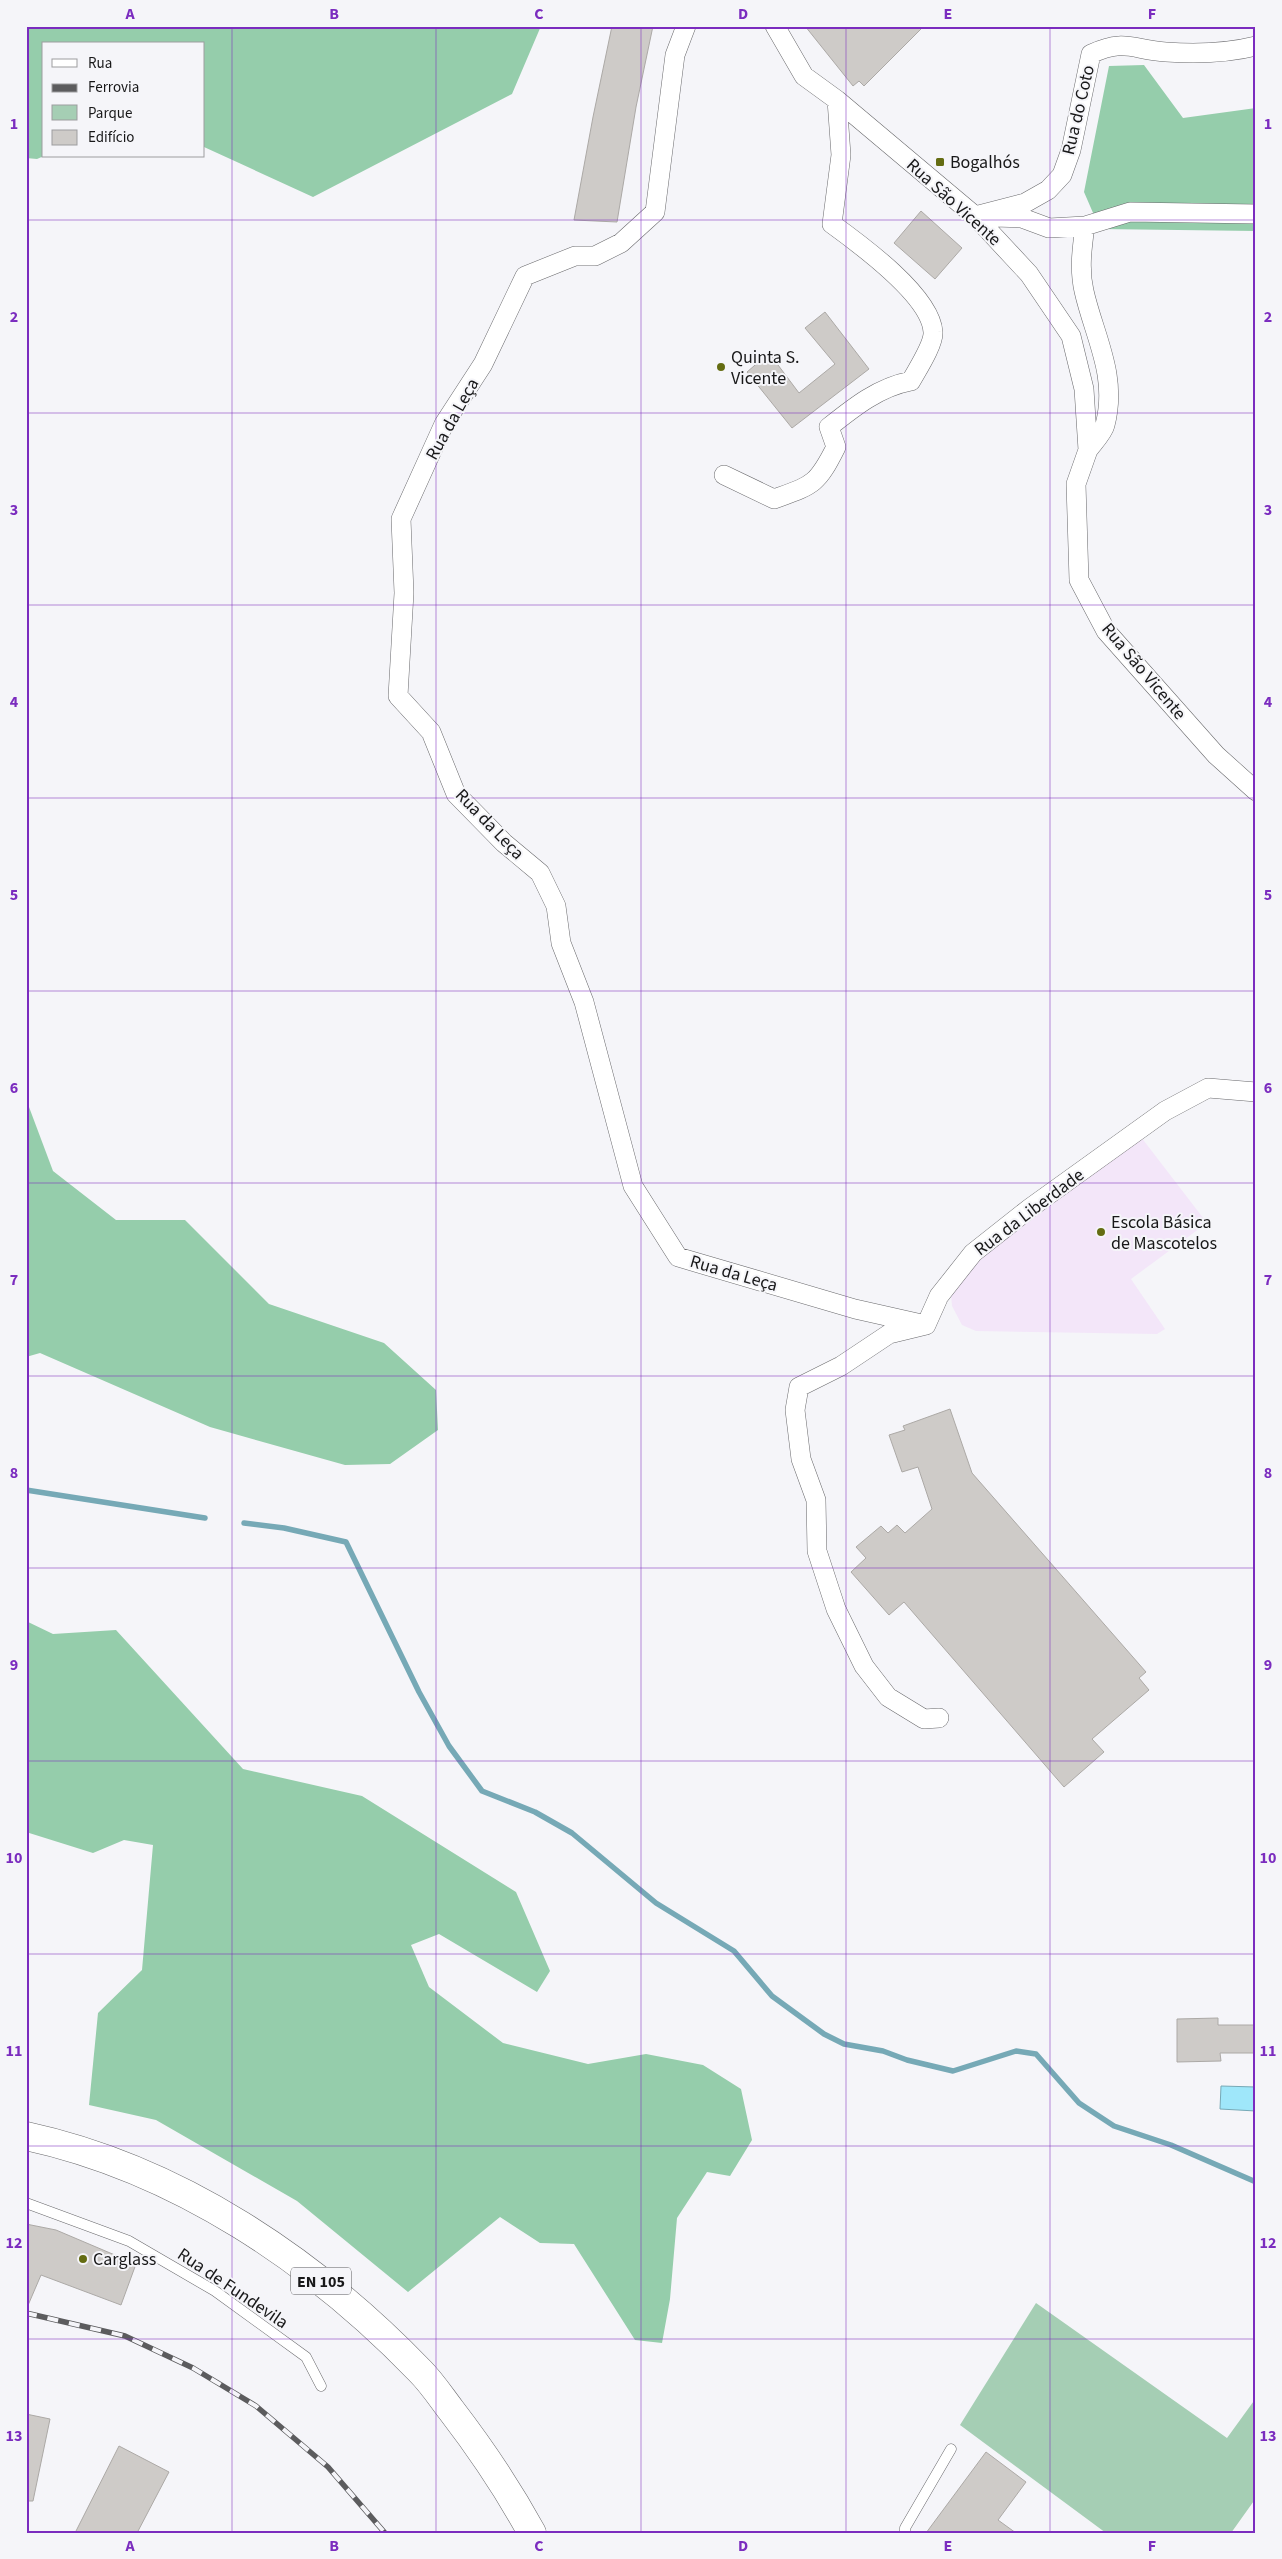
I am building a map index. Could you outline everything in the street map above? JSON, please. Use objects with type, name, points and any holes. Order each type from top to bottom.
[{"type":"main road","name":"EN 105","points":[[26,2136],[98,2156],[178,2190],[233,2220],[284,2253],[357,2310],[422,2372],[481,2449],[532,2533]]},
{"type":"street","name":"Rua da Leça","points":[[686,26],[675,55],[655,212],[621,243],[595,256],[575,256],[525,276],[483,364],[444,424],[401,519],[404,593],[398,696],[431,732],[456,794],[504,843],[540,873],[556,906],[561,943],[584,1002],[633,1186],[678,1257],[855,1309],[926,1325]]},
{"type":"street","name":"Rua São Vicente","points":[[775,26],[804,76],[837,100],[975,216],[1029,274],[1071,336],[1084,389],[1088,450],[1076,484],[1079,580],[1106,631],[1216,755],[1256,791]]},
{"type":"street","name":"Rua do Coto","points":[[975,216],[1025,203],[1048,190],[1062,175],[1071,150],[1091,54],[1111,45],[1165,52],[1204,52],[1256,46]]},
{"type":"street","points":[[724,475],[774,499],[804,489],[822,475],[836,447],[829,427],[856,406],[892,385],[910,381],[934,334],[930,314],[897,276],[832,224],[841,155],[837,100]]},
{"type":"street","points":[[975,216],[1022,218],[1049,228],[1085,226],[1130,212],[1256,214]]},
{"type":"street","points":[[1085,226],[1081,258],[1084,290],[1103,350],[1108,387],[1105,426],[1088,450]]},
{"type":"street","name":"Rua da Liberdade","points":[[926,1325],[939,1296],[973,1253],[1030,1208],[1165,1111],[1208,1088],[1256,1092]]},
{"type":"street","points":[[926,1325],[889,1334],[841,1366],[799,1387],[796,1410],[801,1459],[816,1500],[817,1551],[836,1609],[864,1666],[888,1697],[924,1719],[939,1718]]},
{"type":"lane","name":"Rua de Fundevila","points":[[26,2203],[130,2241],[215,2291],[306,2358],[321,2386]]},
{"type":"lane","points":[[905,2533],[905,2528],[951,2449]]},
{"type":"shaded area","name":"Escola Básica de Mascotelos","points":[[1141,1137],[1207,1223],[1131,1279],[1165,1329],[1157,1334],[976,1331],[962,1325],[952,1306],[951,1295],[975,1259]]},
{"type":"green space","points":[[26,26],[541,26],[512,94],[313,197],[205,147],[205,42],[42,42],[42,157],[37,159],[26,158]]},
{"type":"green space","points":[[1144,65],[1183,118],[1256,108],[1256,231],[1100,229],[1084,192],[1109,66]]},
{"type":"green space","points":[[26,1099],[53,1171],[116,1220],[185,1220],[269,1304],[384,1343],[436,1390],[438,1430],[390,1464],[345,1465],[210,1427],[40,1353],[26,1357]]},
{"type":"green space","points":[[26,1621],[53,1634],[116,1630],[243,1769],[362,1796],[516,1892],[550,1971],[537,1992],[439,1934],[411,1945],[429,1987],[503,2043],[588,2064],[646,2054],[703,2065],[741,2089],[752,2140],[730,2176],[707,2172],[677,2218],[670,2299],[662,2343],[635,2340],[574,2244],[540,2243],[500,2217],[408,2292],[297,2201],[156,2120],[89,2105],[98,2013],[142,1970],[153,1845],[124,1840],[93,1853],[26,1832]]},
{"type":"green space","points":[[1036,2303],[1227,2438],[1256,2398],[1256,2498],[1231,2533],[1106,2533],[960,2425]]},
{"type":"water","points":[[1221,2086],[1256,2087],[1256,2111],[1220,2109]]},
{"type":"building","points":[[612,26],[653,26],[636,107],[617,222],[574,220],[593,117]]},
{"type":"building","points":[[805,26],[924,26],[864,86],[859,81],[853,86]]},
{"type":"building","points":[[921,211],[962,248],[935,279],[894,243]]},
{"type":"building","name":"Quinta S. Vicente","points":[[825,312],[869,369],[792,428],[747,372],[769,353],[799,393],[835,364],[805,328]]},
{"type":"building","points":[[950,1409],[972,1473],[1146,1672],[1139,1678],[1149,1690],[1092,1739],[1104,1752],[1064,1787],[904,1602],[889,1615],[851,1572],[866,1558],[856,1547],[881,1526],[888,1533],[897,1525],[905,1533],[932,1509],[918,1467],[902,1472],[889,1435],[905,1430],[903,1426]]},
{"type":"building","points":[[1218,2018],[1218,2025],[1256,2025],[1256,2053],[1220,2053],[1221,2061],[1177,2062],[1177,2019]]},
{"type":"building","points":[[26,2224],[56,2230],[136,2264],[121,2305],[41,2275],[26,2310]]},
{"type":"building","points":[[26,2414],[50,2419],[33,2501],[26,2501]]},
{"type":"building","points":[[119,2446],[169,2472],[137,2533],[75,2533]]},
{"type":"building","points":[[986,2452],[1026,2482],[998,2520],[1016,2533],[926,2533]]},
{"type":"waterway","points":[[26,1490],[205,1518]]},
{"type":"waterway","points":[[244,1523],[284,1528],[346,1542],[419,1692],[449,1746],[482,1791],[535,1812],[572,1833],[656,1903],[734,1951],[772,1996],[824,2034],[844,2044],[883,2051],[907,2060],[953,2071],[1016,2051],[1036,2054],[1079,2103],[1114,2126],[1171,2145],[1256,2182]]},
{"type":"railway","points":[[26,2313],[125,2336],[193,2368],[256,2406],[328,2467],[385,2533]]},
{"type":"place","name":"Bogalhós","points":[[940,162]]},
{"type":"place","name":"Quinta S. Vicente","points":[[721,367]]},
{"type":"place","name":"Escola Básica de Mascotelos","points":[[1101,1232]]},
{"type":"place","name":"Carglass","points":[[83,2259]]}]
